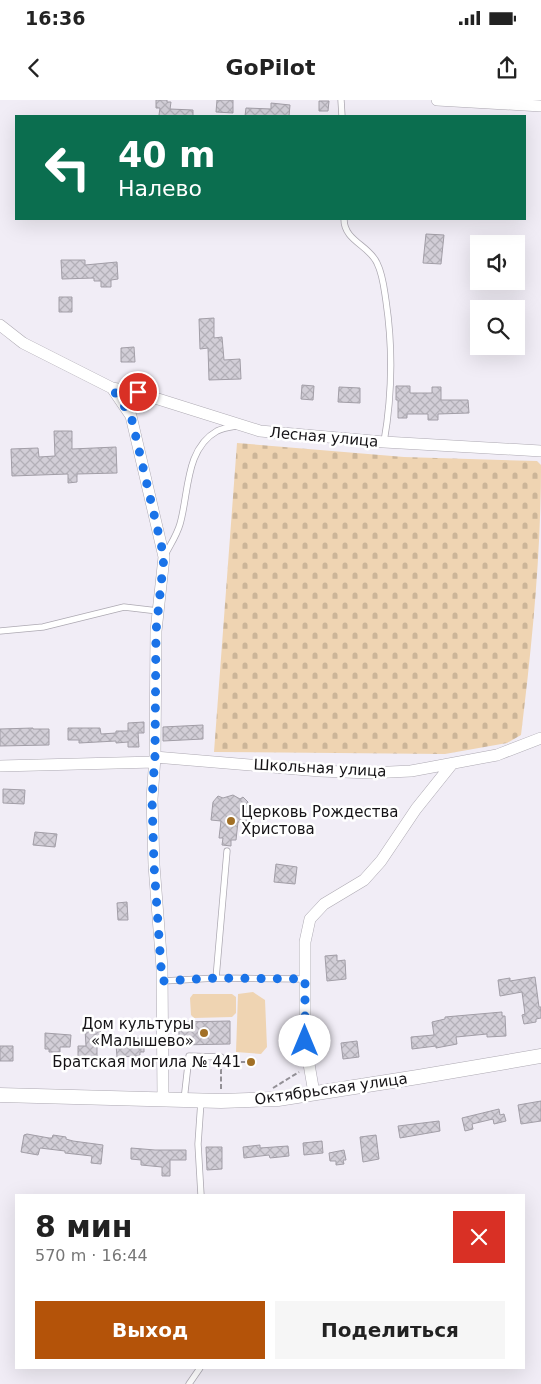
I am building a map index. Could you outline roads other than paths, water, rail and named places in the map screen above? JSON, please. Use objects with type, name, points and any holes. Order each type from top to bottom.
[{"type":"street","points":[[437,100],[541,106]]},
{"type":"street","points":[[0,326],[23,344],[112,388],[131,416],[164,557],[156,631],[155,759],[152,799],[154,865],[162,981],[163,1099]]},
{"type":"street","name":"Лесная улица","points":[[112,388],[138,392],[260,431],[384,442],[541,451]]},
{"type":"street","name":"Школьная улица","points":[[0,766],[155,759],[369,774],[411,771],[497,756],[541,738]]},
{"type":"street","points":[[314,1093],[305,1041],[305,942],[310,919],[324,904],[364,880],[381,861],[416,809],[452,764]]},
{"type":"street","name":"Октябрьская улица","points":[[0,1095],[221,1101],[278,1099],[541,1056]]},
{"type":"lane","points":[[341,100],[342,115]]},
{"type":"lane","points":[[344,220],[349,236],[376,261],[383,279],[388,319],[391,388],[384,442]]},
{"type":"lane","points":[[164,557],[180,526],[192,464],[199,448],[210,436],[219,430],[240,425]]},
{"type":"lane","points":[[0,631],[43,627],[124,606],[158,611]]},
{"type":"lane","points":[[216,978],[227,851]]},
{"type":"lane","points":[[162,981],[216,978],[305,979]]},
{"type":"lane","points":[[184,1100],[189,1056],[221,1057]]},
{"type":"lane","points":[[201,1100],[198,1144],[201,1194]]},
{"type":"lane","points":[[188,1384],[199,1369]]},
{"type":"place","name":"Церковь Рождества Христова","points":[[231,821]]},
{"type":"place","name":"Дом культуры «Малышево»","points":[[204,1033]]},
{"type":"place","name":"Братская могила № 441","points":[[251,1062]]}]
